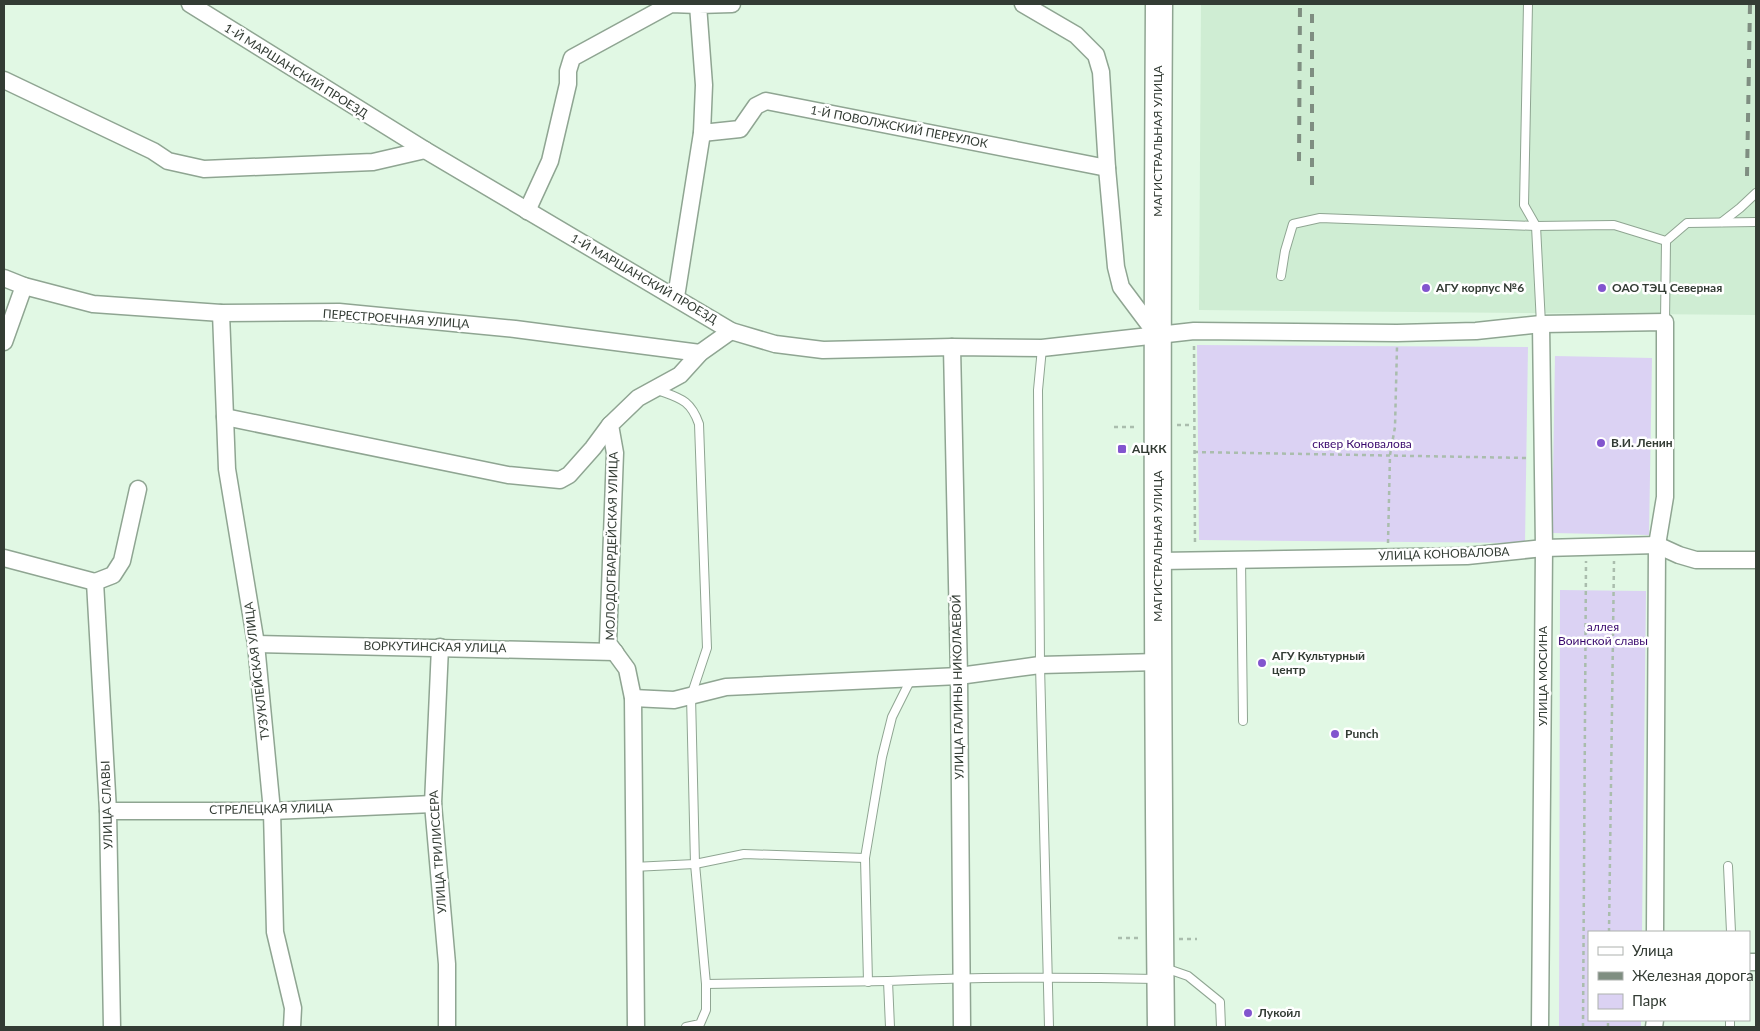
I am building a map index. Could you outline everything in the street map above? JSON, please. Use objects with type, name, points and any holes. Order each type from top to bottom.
[{"type":"highway","name":"МАГИСТРАЛЬНАЯ УЛИЦА","points":[[1159,4],[1157,426],[1159,561],[1158,876],[1161,1027]]},
{"type":"street","name":"1-Й МАРШАНСКИЙ ПРОЕЗД","points":[[190,4],[425,150],[731,331],[775,344],[823,350],[952,347],[1042,348],[1194,331],[1397,333],[1476,331],[1541,324],[1665,322]]},
{"type":"street","points":[[527,211],[550,161],[568,84],[568,70],[572,58],[671,4],[732,4]]},
{"type":"street","points":[[1023,4],[1076,35],[1096,55],[1101,72],[1116,266],[1121,287],[1157,335]]},
{"type":"street","points":[[676,297],[702,133],[704,85],[698,5]]},
{"type":"street","points":[[4,80],[153,151],[168,161],[204,169],[373,162],[425,150]]},
{"type":"street","name":"1-Й ПОВОЛЖСКИЙ ПЕРЕУЛОК","points":[[702,133],[740,128],[756,106],[766,100],[1107,168]]},
{"type":"street","name":"ПЕРЕСТРОЕЧНАЯ УЛИЦА","points":[[4,278],[24,286],[93,304],[221,313],[339,312],[515,328],[700,353]]},
{"type":"street","points":[[4,342],[24,286]]},
{"type":"street","name":"ТУЗУКЛЕЙСКАЯ УЛИЦА","points":[[221,313],[227,469],[256,644],[272,811],[275,932],[293,1008],[292,1027]]},
{"type":"street","points":[[1655,931],[1657,546],[1666,497],[1665,322]]},
{"type":"street","name":"УЛИЦА МОСИНА","points":[[1540,1027],[1544,548],[1541,324]]},
{"type":"street","points":[[225,417],[508,475],[560,480],[569,475],[610,425],[638,398],[680,375],[700,353],[731,331]]},
{"type":"street","name":"УЛИЦА ГАЛИНЫ НИКОЛАЕВОЙ","points":[[952,347],[959,676],[960,978],[962,1027]]},
{"type":"street","name":"МОЛОДОГВАРДЕЙСКАЯ УЛИЦА","points":[[610,425],[615,454],[608,643],[627,669],[633,698],[633,867],[636,1027]]},
{"type":"street","points":[[4,558],[95,582],[113,575],[122,561],[138,489]]},
{"type":"street","name":"УЛИЦА КОНОВАЛОВА","points":[[1159,561],[1467,556],[1544,548],[1657,546],[1696,560],[1756,560]]},
{"type":"street","name":"УЛИЦА СЛАВЫ","points":[[95,582],[108,811],[112,1027]]},
{"type":"street","name":"ВОРКУТИНСКАЯ УЛИЦА","points":[[256,644],[615,652]]},
{"type":"street","name":"УЛИЦА ТРИЛИССЕРА","points":[[440,647],[433,804],[447,964],[447,1027]]},
{"type":"street","points":[[633,698],[674,700],[726,687],[959,676],[1040,665],[1158,662]]},
{"type":"street","name":"СТРЕЛЕЦКАЯ УЛИЦА","points":[[108,811],[272,811],[433,804]]},
{"type":"lane","points":[[1528,4],[1524,205],[1536,226],[1541,324]]},
{"type":"lane","points":[[1722,222],[1756,192]]},
{"type":"lane","points":[[1281,276],[1285,251],[1293,224],[1320,218],[1536,226],[1614,224],[1666,241]]},
{"type":"lane","points":[[1665,322],[1666,241],[1686,222],[1756,222]]},
{"type":"lane","points":[[1042,348],[1038,390],[1040,665],[1048,1027]]},
{"type":"lane","points":[[655,389],[684,401],[694,411],[699,424],[707,648],[691,696],[695,864],[706,984],[706,1010],[700,1024],[686,1027]]},
{"type":"lane","points":[[1242,559],[1243,721]]},
{"type":"lane","points":[[868,982],[865,858],[882,757],[892,717],[911,678]]},
{"type":"lane","points":[[633,867],[695,864],[744,854],[865,858]]},
{"type":"lane","points":[[1728,866],[1731,931]]},
{"type":"lane","points":[[706,984],[868,982],[1161,973],[1188,976],[1220,1002],[1221,1027]]},
{"type":"lane","points":[[888,981],[890,1027]]},
{"type":"path","points":[[1194,331],[1195,560]]},
{"type":"path","points":[[1387,557],[1390,455],[1395,427],[1397,333]]},
{"type":"path","points":[[1194,452],[1542,458]]},
{"type":"path","points":[[1609,931],[1614,547]]},
{"type":"path","points":[[1583,1027],[1586,548]]},
{"type":"shaded area","points":[[1201,4],[1756,4],[1756,315],[1199,310]]},
{"type":"green space","name":"сквер Коновалова","points":[[1197,345],[1528,347],[1525,543],[1199,540]]},
{"type":"green space","points":[[1555,356],[1652,358],[1649,535],[1552,533]]},
{"type":"green space","name":"аллея Воинской славы","points":[[1560,590],[1646,591],[1642,931],[1588,931],[1588,1021],[1641,1021],[1641,1027],[1559,1027]]},
{"type":"railway","points":[[1299,161],[1300,4]]},
{"type":"railway","points":[[1312,4],[1312,185]]},
{"type":"railway","points":[[1747,176],[1750,4]]},
{"type":"place","name":"АГУ корпус №6","points":[[1426,288]]},
{"type":"place","name":"ОАО ТЭЦ Северная","points":[[1602,288]]},
{"type":"place","name":"В.И. Ленин","points":[[1601,443]]},
{"type":"place","name":"АЦКК","points":[[1122,449]]},
{"type":"place","name":"АГУ Культурный центр","points":[[1262,663]]},
{"type":"place","name":"Punch","points":[[1335,734]]},
{"type":"place","name":"Лукойл","points":[[1248,1013]]}]
